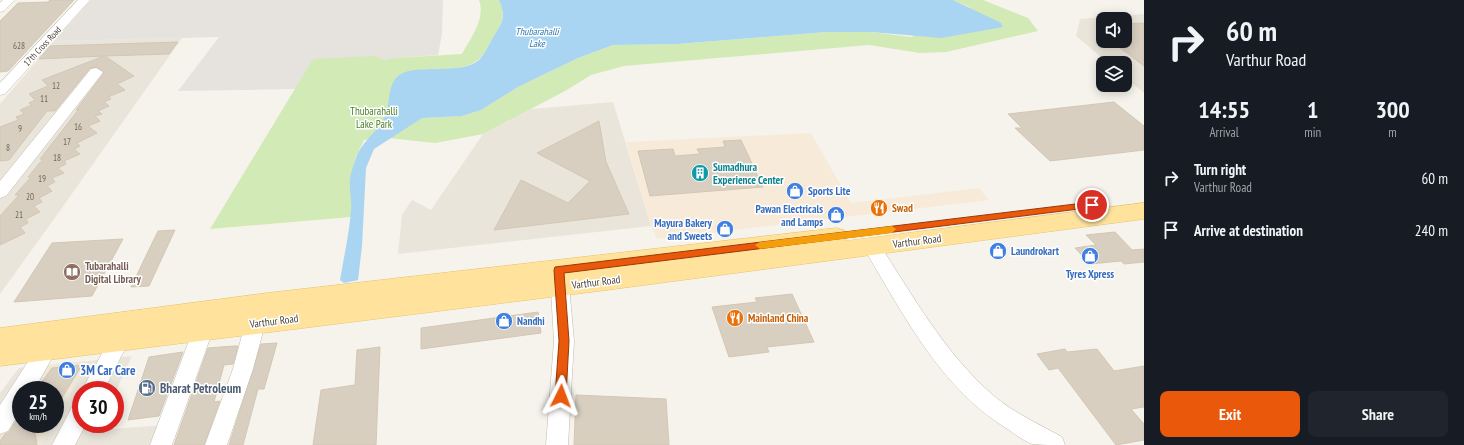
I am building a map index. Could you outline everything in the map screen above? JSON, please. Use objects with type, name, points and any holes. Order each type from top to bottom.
[{"type":"main road","name":"Varthur Road","points":[[0,339],[257,314],[560,278],[1144,198]]},
{"type":"main road","name":"Varthur Road","points":[[560,278],[872,247],[1144,211]]},
{"type":"main road","name":"Varthur Road","points":[[0,355],[203,330],[257,314]]},
{"type":"street","points":[[0,9],[9,0]]},
{"type":"street","name":"17th Cross Road","points":[[0,91],[84,0]]},
{"type":"street","points":[[0,192],[96,72]]},
{"type":"street","points":[[872,247],[944,358],[987,403],[1054,445]]},
{"type":"street","points":[[557,445],[564,341],[560,278]]},
{"type":"street","points":[[216,445],[242,368],[257,314]]},
{"type":"street","points":[[161,445],[203,330]]},
{"type":"street","points":[[98,381],[118,341]]},
{"type":"street","points":[[27,381],[47,349]]},
{"type":"street","points":[[0,424],[12,405]]},
{"type":"street","points":[[64,445],[72,429]]},
{"type":"shaded area","points":[[91,0],[443,0],[442,34],[438,55],[383,60],[313,59],[296,89],[178,91],[219,37],[54,41]]},
{"type":"shaded area","points":[[1144,14],[1144,93],[1132,83],[1132,56],[1100,56],[1076,36],[1080,19],[1096,18],[1096,48],[1132,48],[1132,15]]},
{"type":"shaded area","points":[[182,38],[0,294],[0,104],[54,41]]},
{"type":"shaded area","points":[[613,102],[651,226],[398,254],[402,215],[412,200],[431,210],[483,134],[531,109]]},
{"type":"shaded area","points":[[811,133],[851,203],[979,188],[989,200],[657,239],[651,226],[626,142]]},
{"type":"shaded area","points":[[132,356],[121,381],[77,381],[88,361]]},
{"type":"shaded area","points":[[88,361],[77,381],[72,381],[72,389],[64,403],[64,381],[36,381],[46,365]]},
{"type":"shaded area","points":[[46,365],[30,381],[12,381],[12,418],[0,437],[0,393],[19,368]]},
{"type":"shaded area","points":[[72,389],[72,433],[124,433],[124,428],[165,425],[158,445],[40,445],[47,433],[64,433],[64,403]]},
{"type":"shaded area","points":[[12,418],[12,433],[47,433],[40,445],[0,445],[0,437]]},
{"type":"green space","name":"Thubarahalli Lake Park","points":[[479,0],[499,0],[503,15],[499,28],[485,52],[478,60],[459,68],[416,70],[397,77],[422,118],[462,116],[481,110],[518,87],[578,58],[613,45],[677,44],[826,32],[871,32],[911,37],[971,8],[953,0],[983,0],[1028,18],[1038,31],[946,52],[920,53],[869,45],[624,66],[591,75],[565,91],[483,134],[435,143],[379,137],[364,140],[356,157],[350,179],[352,191],[351,217],[210,229],[313,59],[375,56],[383,60],[462,54],[479,21],[481,7]]},
{"type":"water","name":"Thubarahalli Lake","points":[[499,0],[953,0],[1001,23],[1003,27],[941,38],[871,32],[826,32],[677,44],[613,45],[578,58],[518,87],[481,110],[462,116],[422,118],[374,149],[366,168],[362,246],[358,280],[344,283],[340,280],[350,220],[351,173],[359,151],[380,125],[386,113],[392,84],[398,76],[405,72],[462,67],[472,64],[480,59],[500,27],[503,15]]},
{"type":"building","points":[[50,0],[74,0],[8,71],[0,72],[0,21],[18,3],[48,2]]},
{"type":"building","points":[[1144,23],[1144,66],[1120,48],[1132,48],[1132,24]]},
{"type":"building","points":[[178,42],[169,54],[105,56],[134,76],[117,84],[125,90],[108,97],[111,99],[104,102],[109,106],[98,111],[102,114],[95,116],[100,121],[88,126],[97,133],[77,143],[80,146],[74,149],[80,154],[64,161],[66,164],[58,168],[64,173],[52,178],[55,182],[47,186],[52,191],[39,198],[42,202],[34,206],[40,212],[26,219],[28,223],[20,227],[25,233],[0,245],[0,216],[19,195],[15,195],[31,177],[28,177],[43,159],[40,159],[79,109],[76,110],[104,73],[97,67],[90,68],[55,111],[47,111],[9,160],[0,161],[0,127],[18,120],[16,117],[24,114],[20,110],[32,105],[29,103],[35,100],[29,94],[48,86],[42,80],[104,56],[39,59],[50,46]]},
{"type":"building","points":[[1114,102],[1144,126],[1144,150],[1050,161],[1015,128],[1022,128],[1008,114]]},
{"type":"building","points":[[599,121],[606,162],[629,214],[494,230],[521,180],[568,203],[590,181],[537,153]]},
{"type":"building","name":"Sumadhura Experience Center","points":[[741,140],[763,187],[650,196],[638,151],[673,149],[675,156],[700,154],[697,149],[725,147],[723,141]]},
{"type":"building","points":[[175,230],[149,286],[131,287],[158,231]]},
{"type":"building","points":[[1115,232],[1132,250],[1144,249],[1144,262],[1124,264],[1121,261],[1090,264],[1075,248],[1096,245],[1086,235]]},
{"type":"building","points":[[123,239],[92,296],[14,302],[52,243]]},
{"type":"building","points":[[792,294],[814,342],[767,347],[769,352],[729,357],[712,307],[757,302],[755,298]]},
{"type":"building","points":[[538,312],[541,333],[421,349],[421,328]]},
{"type":"building","points":[[277,343],[264,389],[258,389],[243,445],[229,445],[261,344]]},
{"type":"building","points":[[238,346],[233,364],[224,365],[214,402],[220,401],[204,445],[174,445],[208,348]]},
{"type":"building","points":[[380,347],[376,445],[313,445],[321,390],[355,385],[357,350]]},
{"type":"building","points":[[1065,349],[1067,352],[1097,349],[1114,371],[1144,366],[1144,407],[1131,409],[1144,424],[1144,440],[1116,445],[1058,368],[1049,370],[1037,354]]},
{"type":"building","points":[[183,352],[159,416],[128,420],[149,357]]},
{"type":"building","points":[[82,365],[64,394],[64,381],[43,381],[52,368]]},
{"type":"building","points":[[576,395],[666,399],[669,445],[574,445]]},
{"type":"building","points":[[12,427],[12,433],[35,433],[37,445],[0,445],[0,441],[5,434],[9,432]]},
{"type":"slow traffic","points":[[760,245],[892,229]]},
{"type":"place","name":"Sumadhura Experience Center","points":[[700,173]]},
{"type":"place","name":"Sports Lite","points":[[795,191]]},
{"type":"place","name":"Swad","points":[[879,208]]},
{"type":"place","name":"Pawan Electricals and Lamps","points":[[836,215]]},
{"type":"place","name":"Mayura Bakery and Sweets","points":[[725,229]]},
{"type":"place","name":"Laundrokart","points":[[998,251]]},
{"type":"place","name":"Tyres Xpress","points":[[1090,256]]},
{"type":"place","name":"Tubarahalli Digital Library","points":[[72,272]]},
{"type":"place","name":"Mainland China","points":[[735,318]]},
{"type":"place","name":"Nandhi","points":[[504,321]]},
{"type":"place","name":"3M Car Care","points":[[67,370]]},
{"type":"place","name":"Bharat Petroleum","points":[[147,388]]},
{"type":"route","points":[[561,396],[564,341],[559,270],[1092,205]]}]
